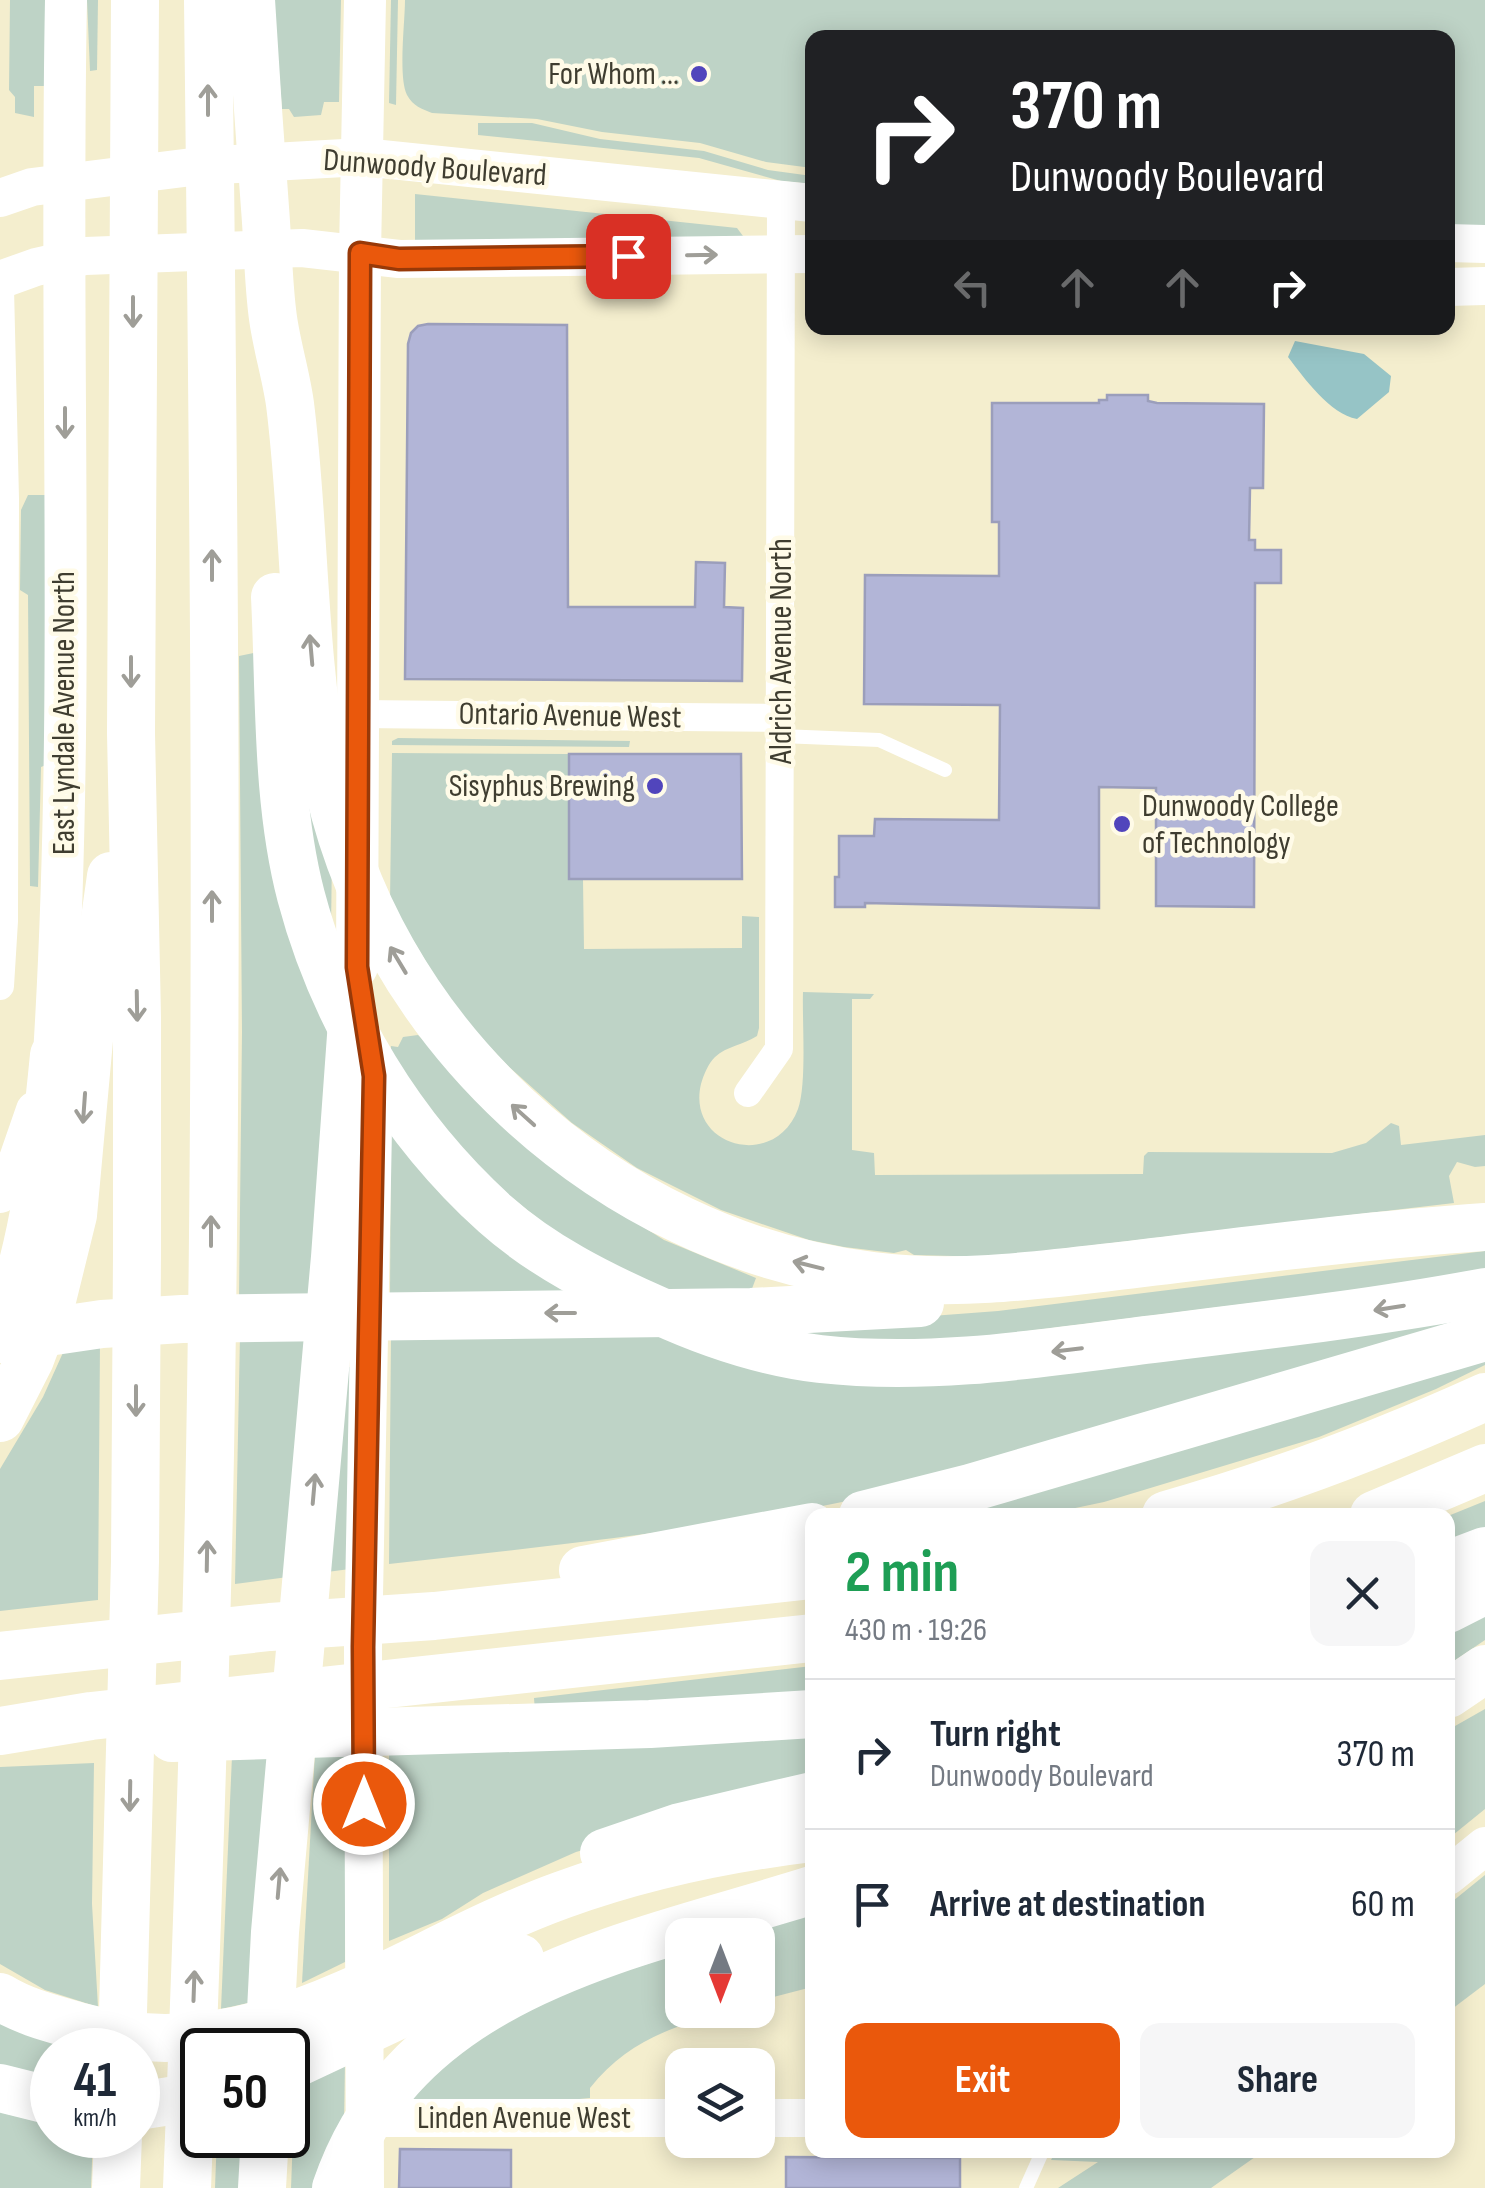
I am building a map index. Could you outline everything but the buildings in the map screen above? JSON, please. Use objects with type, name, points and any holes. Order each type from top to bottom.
[{"type":"highway","points":[[230,19],[273,319],[290,402],[318,728],[332,801],[377,923],[422,998],[453,1040],[533,1124],[587,1166],[649,1205],[718,1236],[904,1292]]},
{"type":"highway","points":[[187,2188],[209,1507],[213,732],[230,19]]},
{"type":"highway","points":[[123,2028],[137,1312],[137,1017],[131,734],[135,20]]},
{"type":"highway","points":[[273,319],[266,404],[276,612],[286,800],[302,896],[336,996],[389,1092],[446,1164],[496,1215],[581,1274],[690,1326],[786,1354],[880,1364],[942,1363],[1057,1351],[1485,1292]]},
{"type":"highway","points":[[0,1418],[30,1359],[52,1300],[73,1215],[90,1018],[131,734]]},
{"type":"highway","points":[[270,2028],[357,967]]},
{"type":"highway","points":[[54,1055],[47,1126],[25,1254],[0,1337],[182,1319],[752,1312],[1364,1236],[1485,1229]]},
{"type":"highway","points":[[888,1508],[1165,1432],[1485,1337]]},
{"type":"highway","points":[[1188,1508],[1344,1458],[1466,1405]]},
{"type":"highway","points":[[1391,1508],[1480,1471]]},
{"type":"highway","points":[[434,1604],[805,1528]]},
{"type":"highway","points":[[1455,1562],[1485,1551]]},
{"type":"highway","points":[[0,1656],[270,1627],[434,1604],[805,1575]]},
{"type":"highway","points":[[1455,1605],[1485,1590]]},
{"type":"highway","points":[[0,1731],[91,1716],[805,1639]]},
{"type":"highway","points":[[1455,1689],[1485,1669]]},
{"type":"highway","points":[[0,1741],[430,1732],[805,1714]]},
{"type":"highway","points":[[336,2188],[360,2132],[380,2100],[430,2047],[455,1973],[517,1888],[680,1827],[805,1798]]},
{"type":"highway","points":[[310,2055],[455,1973],[562,1895],[725,1852],[805,1839]]},
{"type":"highway","points":[[0,1997],[21,2010],[103,2034],[222,2036],[455,1973],[706,1896],[805,1881]]},
{"type":"highway","points":[[455,1973],[520,1989],[663,1932],[805,1892]]},
{"type":"highway","points":[[116,2188],[117,2158]]},
{"type":"highway","points":[[262,2188],[263,2158]]},
{"type":"main road","name":"East Lyndale Avenue North","points":[[0,1194],[18,1159],[54,1055],[62,927],[66,732],[66,0]]},
{"type":"main road","points":[[365,0],[357,967],[374,1076],[363,1647],[365,2188]]},
{"type":"main road","name":"Dunwoody Boulevard","points":[[0,198],[32,187],[183,168],[362,157],[797,202]]},
{"type":"main road","points":[[1455,243],[1485,244]]},
{"type":"main road","points":[[0,280],[45,264],[85,256],[302,248],[399,259],[797,254]]},
{"type":"main road","points":[[1455,286],[1485,286]]},
{"type":"main road","points":[[1455,1870],[1485,1846]]},
{"type":"main road","name":"Linden Avenue West","points":[[366,2118],[665,2118]]},
{"type":"main road","points":[[775,2118],[805,2118]]},
{"type":"street","name":"Aldrich Avenue North","points":[[748,1092],[779,1049],[781,727],[797,202]]},
{"type":"street","points":[[0,288],[4,561],[4,902],[0,986]]},
{"type":"street","name":"Ontario Avenue West","points":[[359,714],[781,727]]},
{"type":"lane","points":[[781,727],[879,740],[945,770]]},
{"type":"lane","points":[[1026,2188],[1039,2158]]},
{"type":"green space","points":[[10,0],[52,0],[51,86],[34,86],[34,117],[15,113],[15,97],[9,90]]},
{"type":"green space","points":[[87,0],[98,0],[97,70],[90,71]]},
{"type":"green space","points":[[273,0],[341,0],[339,102],[324,102],[321,115],[294,117],[289,109],[282,109]]},
{"type":"green space","points":[[391,0],[398,0],[396,105],[389,103]]},
{"type":"green space","points":[[405,0],[1485,0],[1485,227],[1455,227],[1455,30],[805,30],[805,167],[766,162],[700,143],[602,132],[537,119],[428,112],[407,95],[402,63]]},
{"type":"green space","points":[[478,123],[532,123],[600,139],[704,151],[768,170],[805,175],[805,183],[781,181],[699,158],[478,135]]},
{"type":"green space","points":[[415,194],[737,228],[743,236],[415,245]]},
{"type":"green space","points":[[28,495],[47,495],[46,765],[41,767],[38,887],[30,886],[28,595],[20,590],[21,510]]},
{"type":"green space","points":[[263,651],[329,1018],[313,1299],[239,1298],[239,656]]},
{"type":"green space","points":[[398,738],[630,741],[629,747],[392,745]]},
{"type":"green space","points":[[392,753],[569,754],[569,878],[583,880],[584,949],[742,948],[742,916],[759,917],[757,1036],[715,1057],[701,1084],[700,1106],[707,1123],[719,1136],[735,1143],[753,1145],[771,1140],[787,1128],[798,1109],[803,1069],[803,992],[874,994],[870,999],[852,999],[852,1150],[874,1153],[875,1175],[1143,1174],[1144,1156],[1148,1152],[1332,1153],[1366,1143],[1391,1123],[1399,1126],[1401,1145],[1485,1135],[1485,1166],[1457,1162],[1449,1176],[1454,1203],[992,1257],[914,1255],[906,1250],[894,1253],[844,1247],[809,1240],[721,1210],[637,1168],[572,1123],[508,1066],[443,990],[390,902]]},
{"type":"green space","points":[[306,755],[332,854],[331,929],[309,829]]},
{"type":"green space","points":[[418,1035],[574,1183],[664,1240],[756,1278],[750,1294],[664,1297],[585,1256],[483,1175],[390,1058],[391,1046],[398,1047],[403,1037]]},
{"type":"green space","points":[[391,1120],[587,1297],[390,1299]]},
{"type":"green space","points":[[1485,1251],[1485,1274],[900,1347],[758,1329],[998,1311]]},
{"type":"green space","points":[[1485,1318],[885,1493],[700,1526],[389,1564],[391,1333],[657,1330],[718,1353]]},
{"type":"green space","points":[[311,1333],[288,1577],[235,1584],[240,1336]]},
{"type":"green space","points":[[100,1342],[98,1600],[0,1611],[0,1469],[43,1397],[66,1346]]},
{"type":"green space","points":[[1485,1354],[1485,1365],[1319,1437],[1104,1502],[1075,1508],[956,1508]]},
{"type":"green space","points":[[345,1367],[356,1367],[350,1569],[327,1572]]},
{"type":"green space","points":[[1485,1501],[1485,1531],[1455,1543],[1455,1513]]},
{"type":"green space","points":[[1485,1612],[1485,1640],[1455,1660],[1455,1627]]},
{"type":"green space","points":[[805,1667],[805,1697],[535,1712],[534,1698]]},
{"type":"green space","points":[[1485,1709],[1485,1809],[1455,1833],[1455,1726]]},
{"type":"green space","points":[[805,1729],[805,1786],[576,1852],[389,1941],[389,1750]]},
{"type":"green space","points":[[345,1752],[345,1962],[302,1983],[315,1753]]},
{"type":"green space","points":[[271,1755],[248,2003],[221,2009],[232,1756]]},
{"type":"green space","points":[[94,1763],[92,1904],[98,2007],[45,1990],[0,1964],[0,1767]]},
{"type":"green space","points":[[1485,1875],[1485,1984],[1455,2007],[1455,1899]]},
{"type":"green space","points":[[805,1906],[805,1989],[775,1997],[775,1918],[760,1918]]},
{"type":"green space","points":[[665,1948],[665,2028],[674,2028],[620,2058],[590,2088],[590,2098],[537,2103],[410,2104],[413,2088],[475,2034]]},
{"type":"green space","points":[[0,2018],[30,2032],[30,2080],[0,2073]]},
{"type":"green space","points":[[345,2060],[344,2124],[316,2188],[291,2188],[292,2158],[310,2158],[310,2077]]},
{"type":"green space","points":[[0,2107],[30,2114],[30,2158],[92,2158],[91,2188],[0,2188]]},
{"type":"green space","points":[[216,2158],[241,2158],[240,2188],[215,2188]]},
{"type":"green space","points":[[1254,2158],[1211,2188],[1058,2188],[1098,2162],[1051,2160]]},
{"type":"water","points":[[1295,341],[1364,354],[1391,376],[1389,392],[1357,419],[1347,416],[1318,394],[1288,357]]},
{"type":"place","name":"For Whom ...","points":[[699,74]]},
{"type":"place","name":"Sisyphus Brewing","points":[[655,786]]},
{"type":"place","name":"Dunwoody College of Technology","points":[[1122,824]]},
{"type":"route","points":[[364,1804],[363,1647],[374,1076],[357,967],[360,253],[399,259],[628,256]]}]
